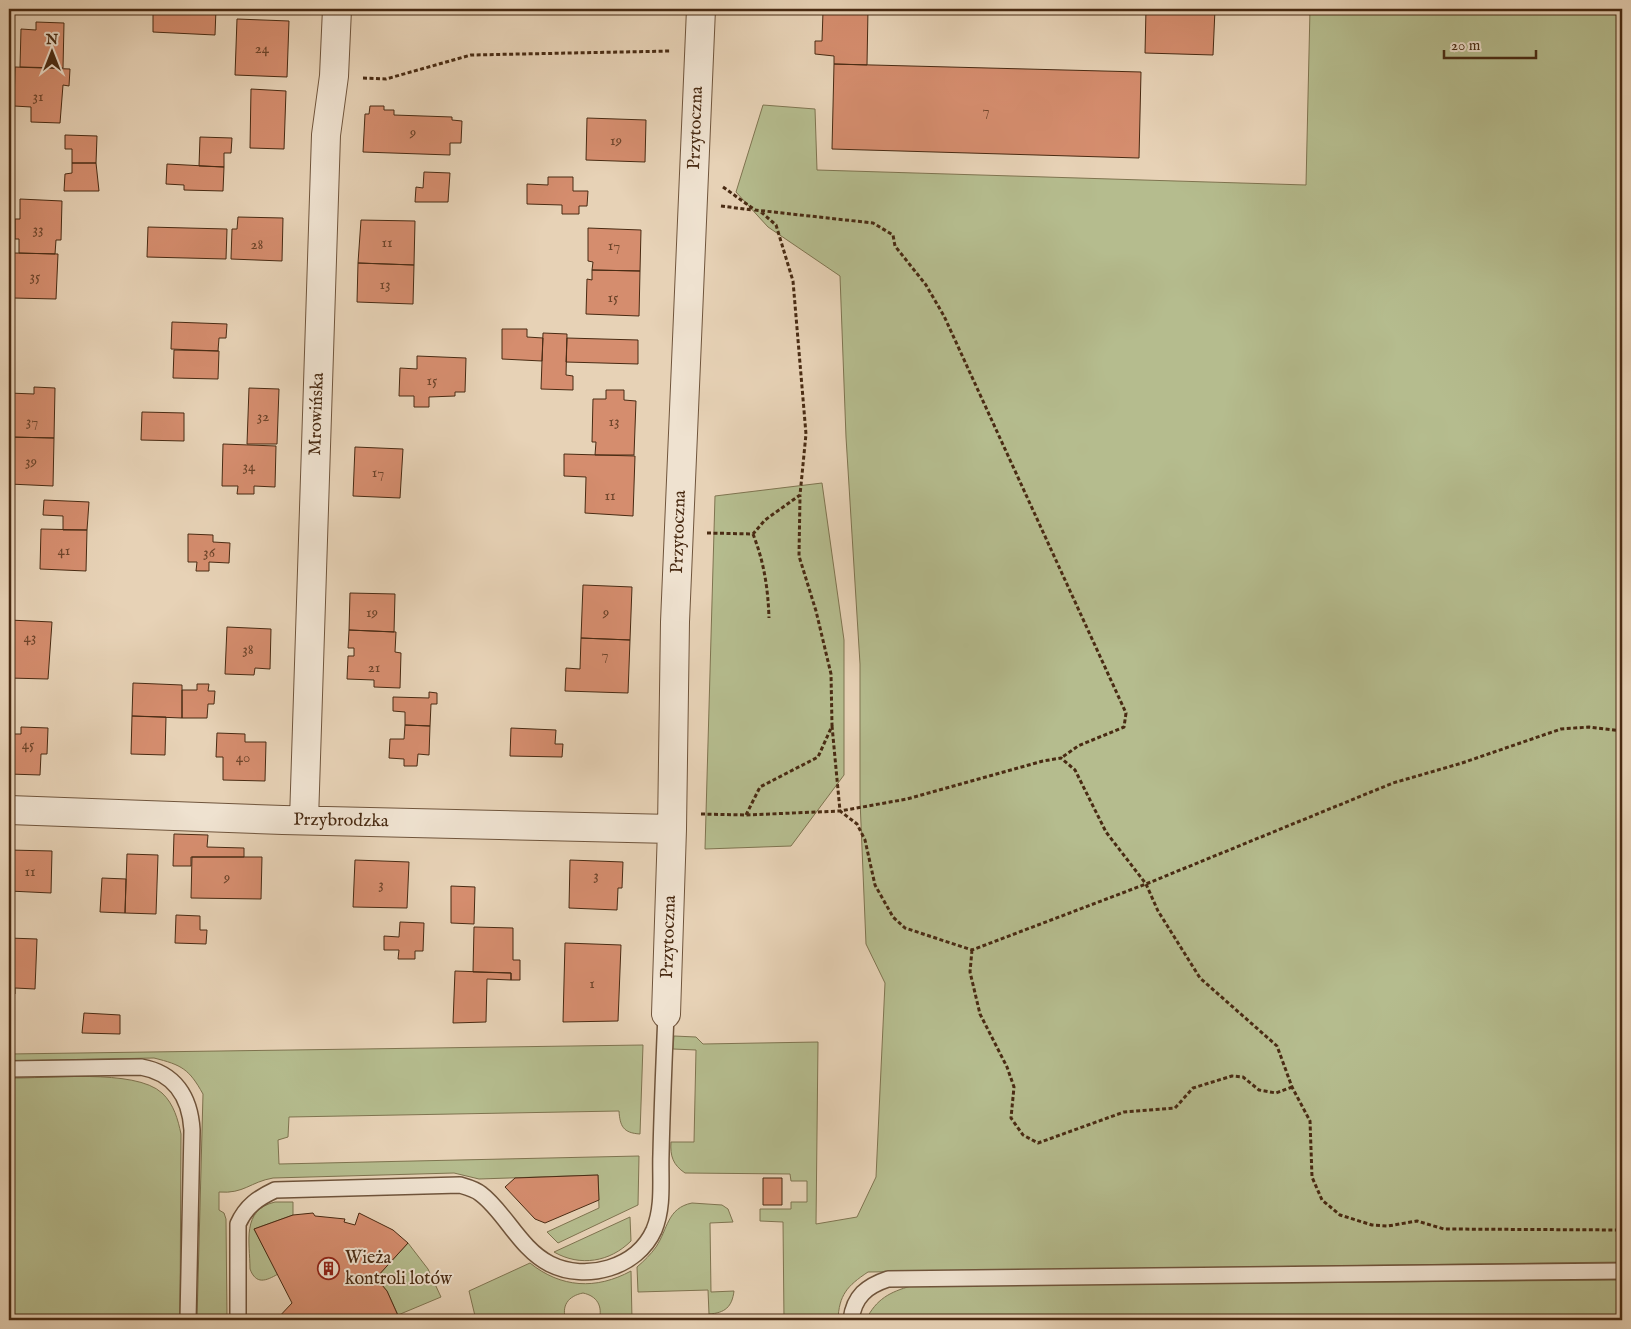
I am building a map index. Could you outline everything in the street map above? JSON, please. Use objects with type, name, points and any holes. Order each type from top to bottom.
[{"type":"street","name":"Mrowińska","points":[[304,820],[326,135],[334,76],[337,9]]},
{"type":"street","name":"Przytoczna","points":[[666,1014],[672,821],[675,622],[700,9]]},
{"type":"street","name":"Przybrodzka","points":[[9,810],[304,820],[672,821]]},
{"type":"lane","points":[[238,1320],[238,1224],[243,1212],[254,1201],[275,1190],[460,1185],[481,1194],[525,1244],[550,1264],[581,1272],[617,1266],[631,1258],[646,1244],[654,1229],[661,1196],[666,1014]]},
{"type":"lane","points":[[9,1070],[141,1067],[157,1070],[168,1077],[179,1088],[191,1115],[192,1130],[188,1320]]},
{"type":"lane","points":[[851,1320],[860,1294],[871,1284],[888,1279],[1622,1271]]},
{"type":"path","points":[[334,76],[386,79],[471,55],[699,51]]},
{"type":"path","points":[[672,821],[746,815],[840,811],[907,799],[1061,758],[1078,746],[1124,727],[1126,713],[944,316],[926,285],[895,246],[893,235],[873,223],[755,210],[712,180],[693,192]]},
{"type":"path","points":[[693,192],[766,214],[776,225],[793,281],[806,434],[800,495],[798,556],[816,611],[831,674],[832,726],[840,811],[857,824],[861,832],[875,885],[893,917],[905,928],[972,950],[1146,884],[1393,783],[1462,763],[1561,729],[1589,727],[1622,731]]},
{"type":"path","points":[[753,534],[765,520],[800,495]]},
{"type":"path","points":[[679,533],[753,534]]},
{"type":"path","points":[[753,534],[762,559],[768,585],[769,618]]},
{"type":"path","points":[[746,815],[760,787],[818,757],[832,726]]},
{"type":"path","points":[[1061,758],[1074,770],[1106,832],[1146,884],[1158,911],[1200,978],[1277,1046],[1292,1087],[1310,1121],[1312,1177],[1322,1200],[1340,1215],[1372,1225],[1388,1226],[1417,1221],[1444,1230],[1622,1230]]},
{"type":"path","points":[[972,950],[970,972],[980,1014],[1007,1067],[1014,1087],[1011,1118],[1023,1135],[1038,1143],[1124,1112],[1175,1108],[1193,1088],[1232,1076],[1243,1077],[1259,1090],[1276,1093],[1292,1087]]},
{"type":"green space","points":[[1310,9],[1622,9],[1622,1262],[868,1272],[850,1287],[842,1298],[838,1320],[784,1320],[783,1222],[760,1221],[760,1209],[791,1209],[791,1202],[807,1202],[807,1181],[791,1181],[790,1174],[685,1173],[675,1163],[671,1147],[671,1142],[694,1142],[696,1050],[673,1049],[674,1036],[696,1037],[703,1044],[818,1042],[816,1224],[857,1217],[876,1177],[885,983],[866,944],[860,800],[860,664],[846,437],[840,276],[768,227],[736,192],[763,105],[815,109],[817,170],[1306,185]]},
{"type":"green space","points":[[822,483],[844,640],[844,775],[791,846],[705,849],[715,496]]},
{"type":"green space","points":[[643,1045],[640,1134],[630,1132],[624,1128],[620,1121],[619,1111],[289,1117],[288,1137],[278,1140],[279,1164],[639,1156],[638,1205],[558,1243],[547,1232],[599,1208],[598,1175],[479,1179],[454,1173],[273,1178],[258,1182],[241,1190],[219,1192],[219,1210],[224,1213],[226,1219],[227,1320],[197,1320],[203,1094],[189,1073],[172,1063],[154,1058],[9,1061],[9,1054]]},
{"type":"green space","points":[[89,1076],[132,1080],[149,1085],[162,1093],[170,1102],[181,1134],[180,1320],[9,1320],[9,1078]]},
{"type":"green space","points":[[275,1202],[293,1202],[293,1215],[254,1229],[278,1274],[262,1280],[255,1278],[250,1269],[250,1228],[257,1212],[264,1206]]},
{"type":"green space","points":[[692,1203],[722,1205],[728,1209],[733,1222],[710,1223],[711,1292],[734,1291],[732,1301],[727,1308],[715,1313],[709,1314],[708,1290],[638,1292],[637,1267],[656,1247],[673,1214],[678,1209]]},
{"type":"green space","points":[[630,1217],[631,1241],[614,1254],[604,1258],[584,1261],[564,1257],[554,1252]]},
{"type":"green space","points":[[408,1243],[428,1269],[441,1297],[398,1315],[387,1291],[376,1278]]},
{"type":"green space","points":[[530,1263],[554,1277],[566,1282],[579,1284],[605,1281],[631,1271],[632,1320],[599,1320],[600,1310],[598,1302],[588,1294],[583,1293],[578,1294],[567,1302],[564,1310],[566,1320],[476,1320],[469,1291]]},
{"type":"green space","points":[[1622,1280],[1622,1320],[866,1320],[874,1307],[884,1297],[911,1286]]},
{"type":"building","points":[[153,9],[216,9],[215,35],[153,32]]},
{"type":"building","points":[[816,9],[868,9],[867,65],[834,64],[834,56],[815,54],[815,41],[822,41],[823,11],[816,11]]},
{"type":"building","points":[[1146,9],[1215,9],[1213,55],[1145,53]]},
{"type":"building","points":[[237,19],[289,21],[287,77],[235,75]]},
{"type":"building","points":[[36,22],[64,23],[63,68],[20,67],[21,29],[36,30]]},
{"type":"building","points":[[834,64],[1141,72],[1139,158],[832,149]]},
{"type":"building","points":[[15,67],[70,69],[69,86],[63,85],[60,123],[31,122],[31,107],[14,106]]},
{"type":"building","points":[[251,89],[286,91],[284,149],[250,148]]},
{"type":"building","points":[[370,106],[384,106],[384,110],[394,110],[394,115],[452,117],[452,120],[462,121],[461,143],[450,143],[450,155],[363,152],[365,114],[369,114]]},
{"type":"building","points":[[587,118],[646,120],[645,162],[586,160]]},
{"type":"building","points":[[65,135],[97,136],[96,163],[72,163],[72,149],[65,149]]},
{"type":"building","points":[[200,137],[232,138],[231,153],[224,153],[224,167],[199,166]]},
{"type":"building","points":[[72,163],[96,163],[99,191],[64,191],[65,174],[72,173]]},
{"type":"building","points":[[167,164],[224,167],[223,191],[184,190],[184,185],[166,184]]},
{"type":"building","points":[[424,172],[450,173],[448,202],[415,202],[416,187],[423,188]]},
{"type":"building","points":[[548,177],[573,177],[573,191],[588,191],[587,206],[579,206],[579,214],[562,214],[562,205],[527,204],[527,184],[548,185]]},
{"type":"building","points":[[20,199],[62,201],[61,240],[56,240],[55,254],[19,253],[19,239],[15,239],[15,219],[20,219]]},
{"type":"building","points":[[238,217],[283,218],[282,261],[231,259],[232,229],[237,229]]},
{"type":"building","points":[[361,220],[415,221],[414,265],[358,263]]},
{"type":"building","points":[[148,227],[227,229],[226,259],[147,257]]},
{"type":"building","points":[[588,228],[641,230],[640,271],[592,270],[593,262],[588,261]]},
{"type":"building","points":[[14,253],[58,254],[56,299],[13,298]]},
{"type":"building","points":[[358,263],[414,265],[413,304],[357,302]]},
{"type":"building","points":[[592,270],[640,271],[639,316],[586,314],[587,279],[592,280]]},
{"type":"building","points":[[172,322],[227,324],[226,338],[219,338],[218,351],[171,349]]},
{"type":"building","points":[[502,329],[527,329],[527,337],[543,338],[542,361],[502,359]]},
{"type":"building","points":[[543,333],[567,334],[566,375],[573,376],[573,390],[541,389]]},
{"type":"building","points":[[567,338],[638,340],[638,364],[566,362]]},
{"type":"building","points":[[174,350],[219,351],[218,379],[173,378]]},
{"type":"building","points":[[417,356],[466,358],[465,392],[455,392],[455,396],[429,397],[429,407],[414,407],[414,396],[399,396],[400,368],[417,369]]},
{"type":"building","points":[[34,387],[55,388],[54,438],[9,437],[9,393],[34,394]]},
{"type":"building","points":[[249,388],[279,389],[277,444],[247,444]]},
{"type":"building","points":[[606,390],[624,390],[624,400],[636,401],[634,455],[595,455],[596,442],[592,442],[593,399],[606,399]]},
{"type":"building","points":[[142,412],[184,413],[184,441],[141,440]]},
{"type":"building","points":[[9,437],[54,438],[53,486],[9,484]]},
{"type":"building","points":[[223,444],[276,446],[275,487],[254,486],[254,494],[237,494],[238,486],[222,486]]},
{"type":"building","points":[[355,447],[403,449],[400,498],[353,496]]},
{"type":"building","points":[[564,454],[635,456],[633,516],[585,513],[586,477],[564,476]]},
{"type":"building","points":[[44,500],[89,502],[87,530],[63,530],[63,516],[43,515]]},
{"type":"building","points":[[41,529],[87,530],[86,571],[40,569]]},
{"type":"building","points":[[188,534],[213,535],[213,542],[230,543],[229,563],[209,562],[209,571],[196,571],[197,562],[188,562]]},
{"type":"building","points":[[583,585],[632,587],[630,640],[581,638]]},
{"type":"building","points":[[350,593],[395,594],[394,632],[349,630]]},
{"type":"building","points":[[9,620],[52,622],[48,679],[9,678]]},
{"type":"building","points":[[227,627],[271,629],[270,669],[255,668],[254,675],[225,674]]},
{"type":"building","points":[[349,630],[396,632],[395,652],[401,653],[400,688],[374,687],[374,680],[347,679],[348,656],[354,656],[354,648],[348,648]]},
{"type":"building","points":[[581,638],[630,640],[628,693],[565,691],[566,668],[580,669]]},
{"type":"building","points":[[133,683],[182,685],[182,718],[132,716]]},
{"type":"building","points":[[197,684],[209,684],[208,691],[215,691],[214,704],[208,704],[207,718],[182,718],[182,690],[197,690]]},
{"type":"building","points":[[429,692],[437,693],[437,704],[431,704],[430,726],[405,725],[405,712],[393,711],[393,697],[429,698]]},
{"type":"building","points":[[132,716],[166,717],[165,755],[131,754]]},
{"type":"building","points":[[405,725],[430,726],[429,755],[418,754],[417,766],[404,766],[404,759],[389,758],[390,739],[404,739]]},
{"type":"building","points":[[21,727],[48,728],[47,754],[41,754],[40,775],[9,774],[9,734],[21,734]]},
{"type":"building","points":[[511,728],[556,730],[555,744],[563,744],[562,757],[510,756]]},
{"type":"building","points":[[217,733],[245,734],[245,742],[266,742],[265,781],[223,780],[223,757],[216,757]]},
{"type":"building","points":[[174,834],[208,835],[207,847],[244,848],[244,857],[191,857],[191,866],[173,866]]},
{"type":"building","points":[[9,850],[52,851],[51,893],[9,891]]},
{"type":"building","points":[[127,854],[158,855],[156,914],[125,913]]},
{"type":"building","points":[[192,857],[262,857],[261,899],[191,898]]},
{"type":"building","points":[[355,860],[409,862],[407,908],[353,907]]},
{"type":"building","points":[[570,860],[623,862],[622,888],[618,888],[617,910],[569,908]]},
{"type":"building","points":[[102,878],[126,879],[125,913],[100,912]]},
{"type":"building","points":[[451,886],[475,887],[474,924],[451,923]]},
{"type":"building","points":[[176,915],[200,916],[200,930],[207,930],[206,944],[175,943]]},
{"type":"building","points":[[400,922],[424,923],[423,951],[415,951],[415,959],[398,959],[399,950],[384,950],[384,936],[399,937]]},
{"type":"building","points":[[474,927],[513,928],[513,960],[520,960],[520,980],[511,980],[511,973],[473,972]]},
{"type":"building","points":[[9,938],[37,939],[35,989],[15,988],[15,994],[9,994]]},
{"type":"building","points":[[565,943],[621,945],[618,1021],[563,1022]]},
{"type":"building","points":[[455,971],[511,973],[511,980],[487,979],[486,1022],[453,1023]]},
{"type":"building","points":[[84,1013],[120,1015],[120,1034],[82,1033]]},
{"type":"building","points":[[598,1175],[599,1200],[545,1223],[535,1219],[505,1187],[515,1178]]},
{"type":"building","points":[[763,1178],[782,1178],[782,1205],[763,1205]]},
{"type":"building","name":"Wieża kontroli lotów","points":[[313,1213],[315,1216],[345,1219],[344,1222],[355,1225],[359,1213],[393,1230],[408,1243],[376,1278],[387,1291],[400,1320],[276,1320],[292,1303],[254,1229],[293,1215]]},
{"type":"place","name":"Wieża kontroli lotów","points":[[329,1268]]}]
